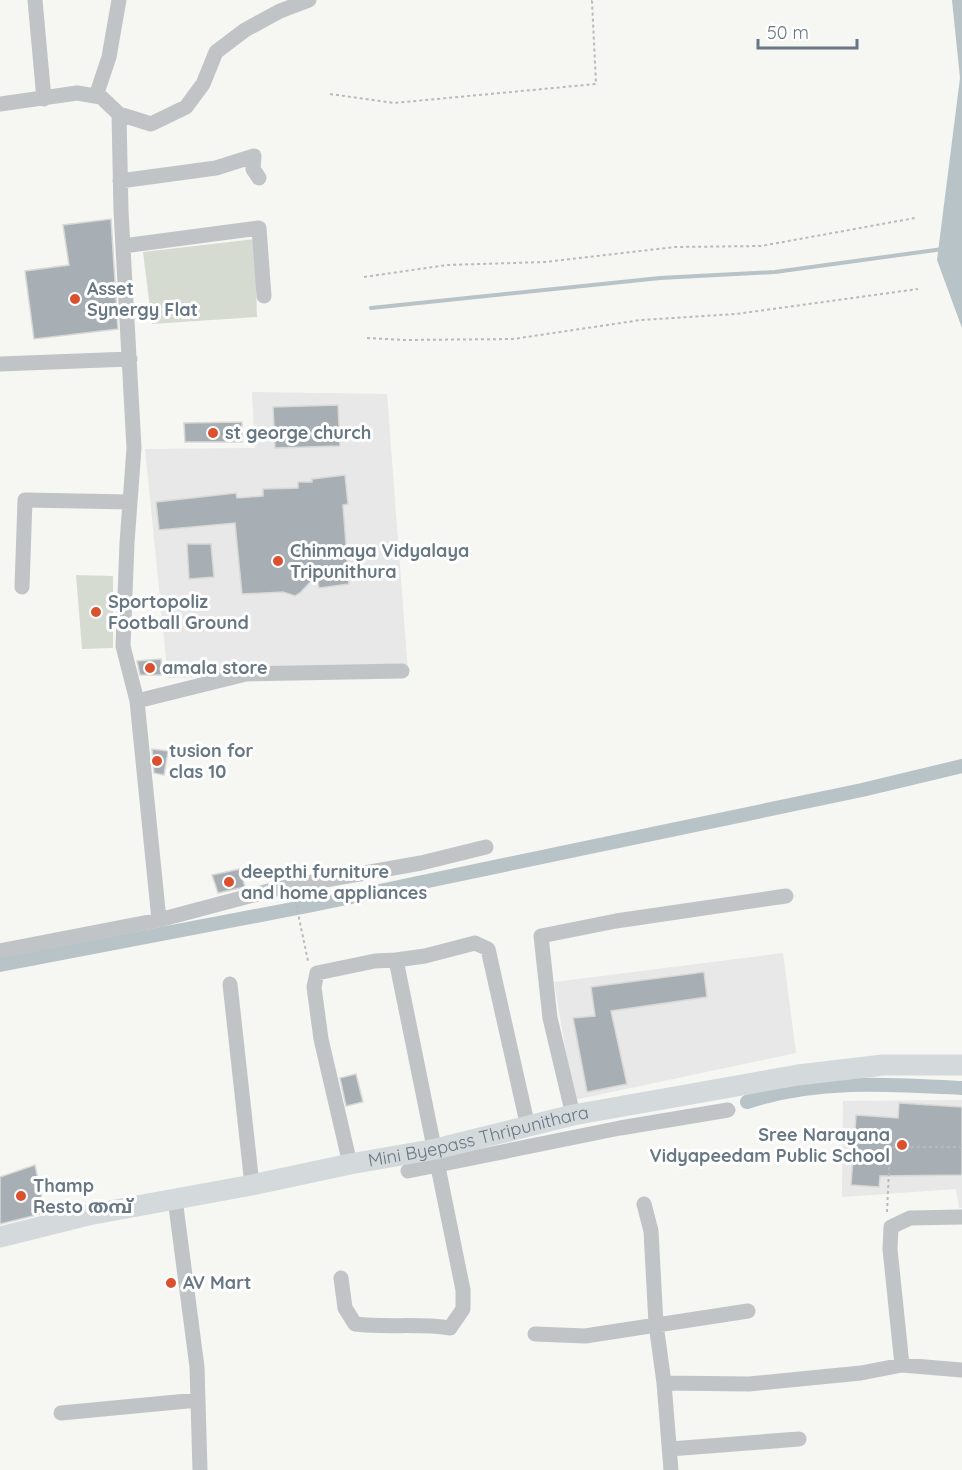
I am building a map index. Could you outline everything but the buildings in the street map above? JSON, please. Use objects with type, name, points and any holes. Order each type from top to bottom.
[{"type":"main road","name":"Mini Byepass Thripunithara","points":[[0,1237],[88,1215],[252,1185],[350,1164],[437,1157],[537,1131],[573,1115],[798,1075],[882,1065],[962,1065]]},
{"type":"street","points":[[34,0],[44,99]]},
{"type":"street","points":[[96,96],[109,57],[119,0]]},
{"type":"street","points":[[0,104],[77,93],[101,97],[119,114],[151,124],[186,107],[203,84],[216,52],[245,30],[280,11],[309,0]]},
{"type":"street","points":[[119,114],[120,181],[134,448],[123,646],[136,701],[159,920]]},
{"type":"street","points":[[120,181],[216,168],[254,156],[253,169],[259,178]]},
{"type":"street","points":[[123,246],[259,228],[264,296]]},
{"type":"street","points":[[0,364],[130,359]]},
{"type":"street","points":[[22,587],[25,500],[130,502]]},
{"type":"street","points":[[136,701],[246,674],[402,671]]},
{"type":"street","points":[[0,951],[159,920],[280,888],[421,863],[486,847]]},
{"type":"street","points":[[573,1115],[550,1018],[541,936],[616,921],[786,896]]},
{"type":"street","points":[[350,1164],[321,1039],[314,987],[317,973],[375,961],[425,956],[475,943],[488,949],[537,1131],[620,1128],[728,1110]]},
{"type":"street","points":[[341,1278],[345,1308],[356,1324],[381,1327],[424,1324],[450,1328],[463,1309],[463,1290],[396,960]]},
{"type":"street","points":[[230,984],[252,1185]]},
{"type":"street","points":[[408,1171],[437,1157]]},
{"type":"street","points":[[175,1199],[197,1367],[201,1470]]},
{"type":"street","points":[[644,1204],[651,1231],[656,1324],[664,1383],[671,1470]]},
{"type":"street","points":[[902,1365],[890,1249],[891,1227],[910,1218],[962,1217]]},
{"type":"street","points":[[535,1334],[585,1336],[748,1311]]},
{"type":"street","points":[[664,1383],[749,1384],[861,1373],[902,1365],[962,1370]]},
{"type":"street","points":[[61,1413],[198,1400]]},
{"type":"street","points":[[670,1449],[799,1439]]},
{"type":"path","points":[[330,94],[394,103],[596,84],[592,1],[595,0]]},
{"type":"path","points":[[364,277],[447,265],[545,262],[675,247],[761,246],[915,218]]},
{"type":"path","points":[[367,338],[513,339],[641,320],[736,314],[918,289]]},
{"type":"path","points":[[294,897],[303,937]]},
{"type":"path","points":[[891,1227],[887,1212],[890,1150],[894,1147],[962,1147]]},
{"type":"shaded area","points":[[952,0],[962,0],[962,328],[937,260],[960,78]]},
{"type":"shaded area","points":[[255,239],[257,317],[152,324],[143,252]]},
{"type":"shaded area","name":"Chinmaya Vidyalaya Tripunithura","points":[[252,392],[387,394],[408,672],[168,678],[145,449],[255,448]]},
{"type":"shaded area","name":"Sportopoliz Football Ground","points":[[76,575],[113,576],[113,648],[82,649]]},
{"type":"shaded area","points":[[783,953],[796,1053],[574,1100],[554,982]]},
{"type":"shaded area","name":"Sree Narayana Vidyapeedam Public School","points":[[962,1100],[962,1208],[959,1208],[956,1189],[842,1197],[843,1101]]},
{"type":"waterway","points":[[371,308],[660,278],[775,272],[943,249]]},
{"type":"waterway","points":[[0,965],[313,905],[862,790],[962,766]]},
{"type":"waterway","points":[[747,1102],[826,1086],[908,1085],[962,1088]]},
{"type":"place","name":"Asset Synergy Flat","points":[[75,299]]},
{"type":"place","name":"st george church","points":[[213,433]]},
{"type":"place","name":"Chinmaya Vidyalaya Tripunithura","points":[[278,561]]},
{"type":"place","name":"Sportopoliz Football Ground","points":[[96,612]]},
{"type":"place","name":"amala store","points":[[150,668]]},
{"type":"place","name":"tusion for clas 10","points":[[157,761]]},
{"type":"place","name":"deepthi furniture and home appliances","points":[[229,882]]},
{"type":"place","name":"Sree Narayana Vidyapeedam Public School","points":[[902,1145]]},
{"type":"place","name":"Thamp Resto തമ്പ്","points":[[21,1196]]},
{"type":"place","name":"AV Mart","points":[[171,1283]]}]
